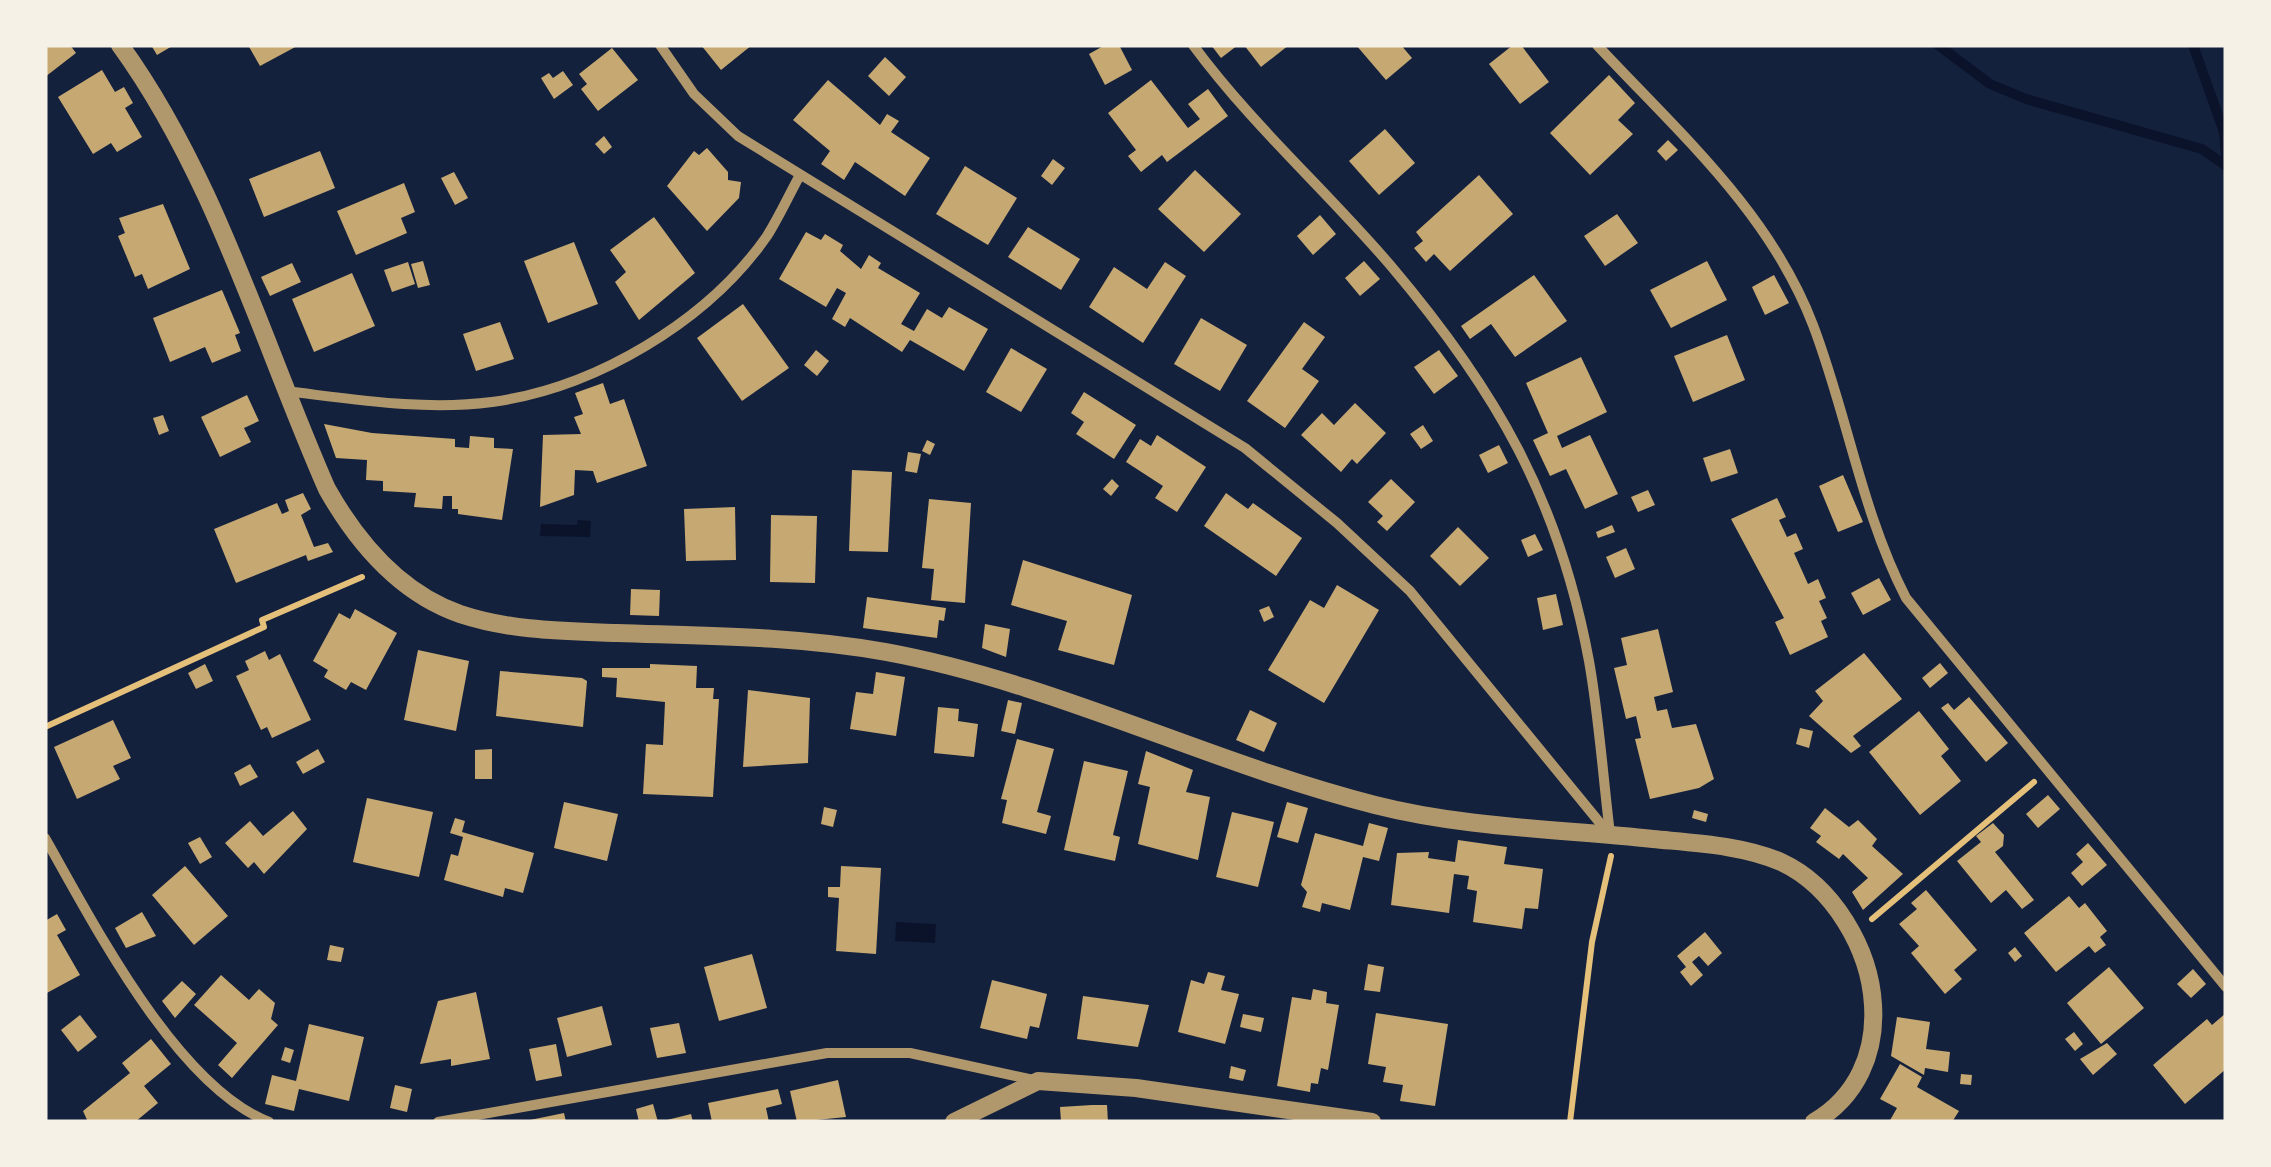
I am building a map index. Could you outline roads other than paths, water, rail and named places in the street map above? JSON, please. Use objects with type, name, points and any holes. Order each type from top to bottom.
[{"type":"street","points":[[120,45],[158,97],[195,169],[327,489],[358,537],[401,580],[458,613],[532,630],[804,640],[886,652],[1027,686],[1248,767],[1376,805],[1547,831],[1706,845],[1782,863],[1822,892],[1854,933],[1872,987],[1874,1029],[1865,1065],[1851,1092],[1814,1122]]},
{"type":"street","points":[[660,45],[694,94],[738,136],[1245,448],[1321,510],[1433,616],[1613,835]]},
{"type":"street","points":[[1194,45],[1265,134],[1388,263],[1436,322],[1487,390],[1524,454],[1553,522],[1574,593],[1590,664],[1613,835]]},
{"type":"street","points":[[1597,45],[1748,206],[1770,238],[1813,324],[1900,587],[2226,987]]},
{"type":"street","points":[[284,391],[400,405],[489,402],[547,392],[647,345],[692,314],[733,277],[767,235],[800,175]]},
{"type":"street","points":[[45,838],[114,960],[182,1051],[240,1106],[270,1122]]},
{"type":"street","points":[[438,1122],[827,1053],[910,1053],[1038,1081],[1136,1088],[1372,1122]]},
{"type":"street","points":[[954,1122],[1038,1081]]},
{"type":"water","points":[[578,520],[591,521],[590,537],[540,536],[541,524],[577,525]]},
{"type":"water","points":[[896,922],[936,924],[935,943],[895,941]]},
{"type":"waterway","points":[[1938,45],[1990,84],[2026,99],[2202,149],[2226,166]]},
{"type":"waterway","points":[[2193,45],[2224,132],[2226,158]]}]
